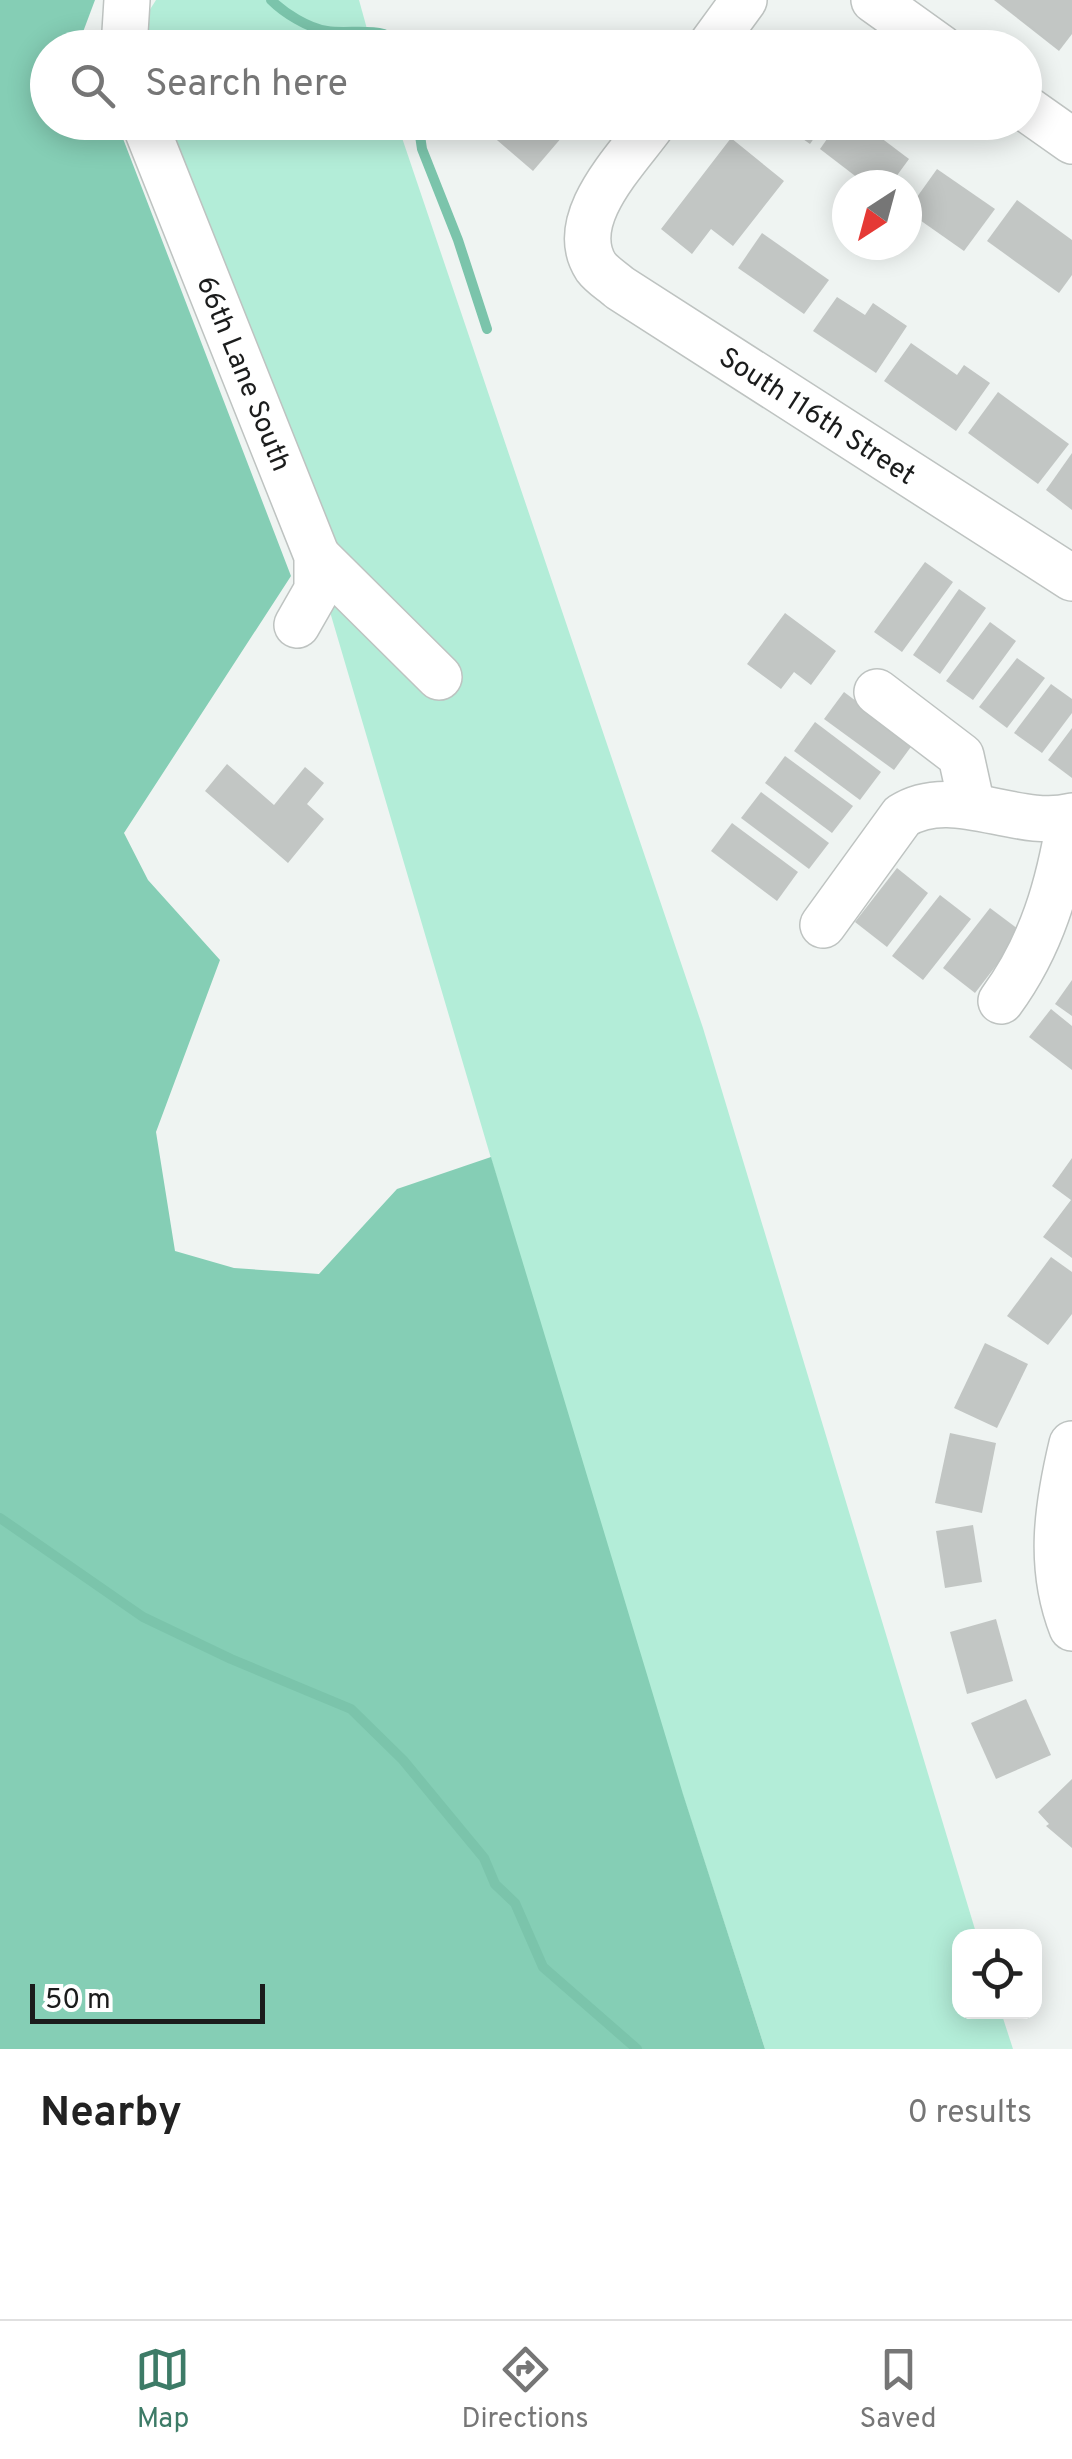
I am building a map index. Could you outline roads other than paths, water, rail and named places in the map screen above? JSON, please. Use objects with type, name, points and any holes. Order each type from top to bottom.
[{"type":"street","points":[[125,30],[127,0]]},
{"type":"street","points":[[722,30],[744,0]]},
{"type":"street","points":[[874,0],[915,30]]},
{"type":"street","points":[[1042,120],[1072,141]]},
{"type":"street","name":"66th Lane South","points":[[151,140],[318,556]]},
{"type":"street","name":"South 116th Street","points":[[641,140],[591,210],[589,252],[598,269],[620,288],[1072,578]]},
{"type":"street","points":[[296,625],[317,590],[318,556]]},
{"type":"street","points":[[318,556],[440,677]]},
{"type":"street","points":[[877,692],[960,756],[972,806]]},
{"type":"street","points":[[823,925],[902,816],[918,806],[972,806],[1030,820],[1071,816],[1060,877],[1026,967],[1001,1001]]},
{"type":"street","points":[[1072,1444],[1056,1516],[1056,1562],[1072,1628]]},
{"type":"waterway","points":[[271,0],[289,15],[325,30]]},
{"type":"waterway","points":[[421,140],[487,329]]},
{"type":"waterway","points":[[0,1518],[143,1617],[351,1709],[403,1760],[484,1858],[495,1884],[515,1903],[543,1967],[637,2049]]}]
